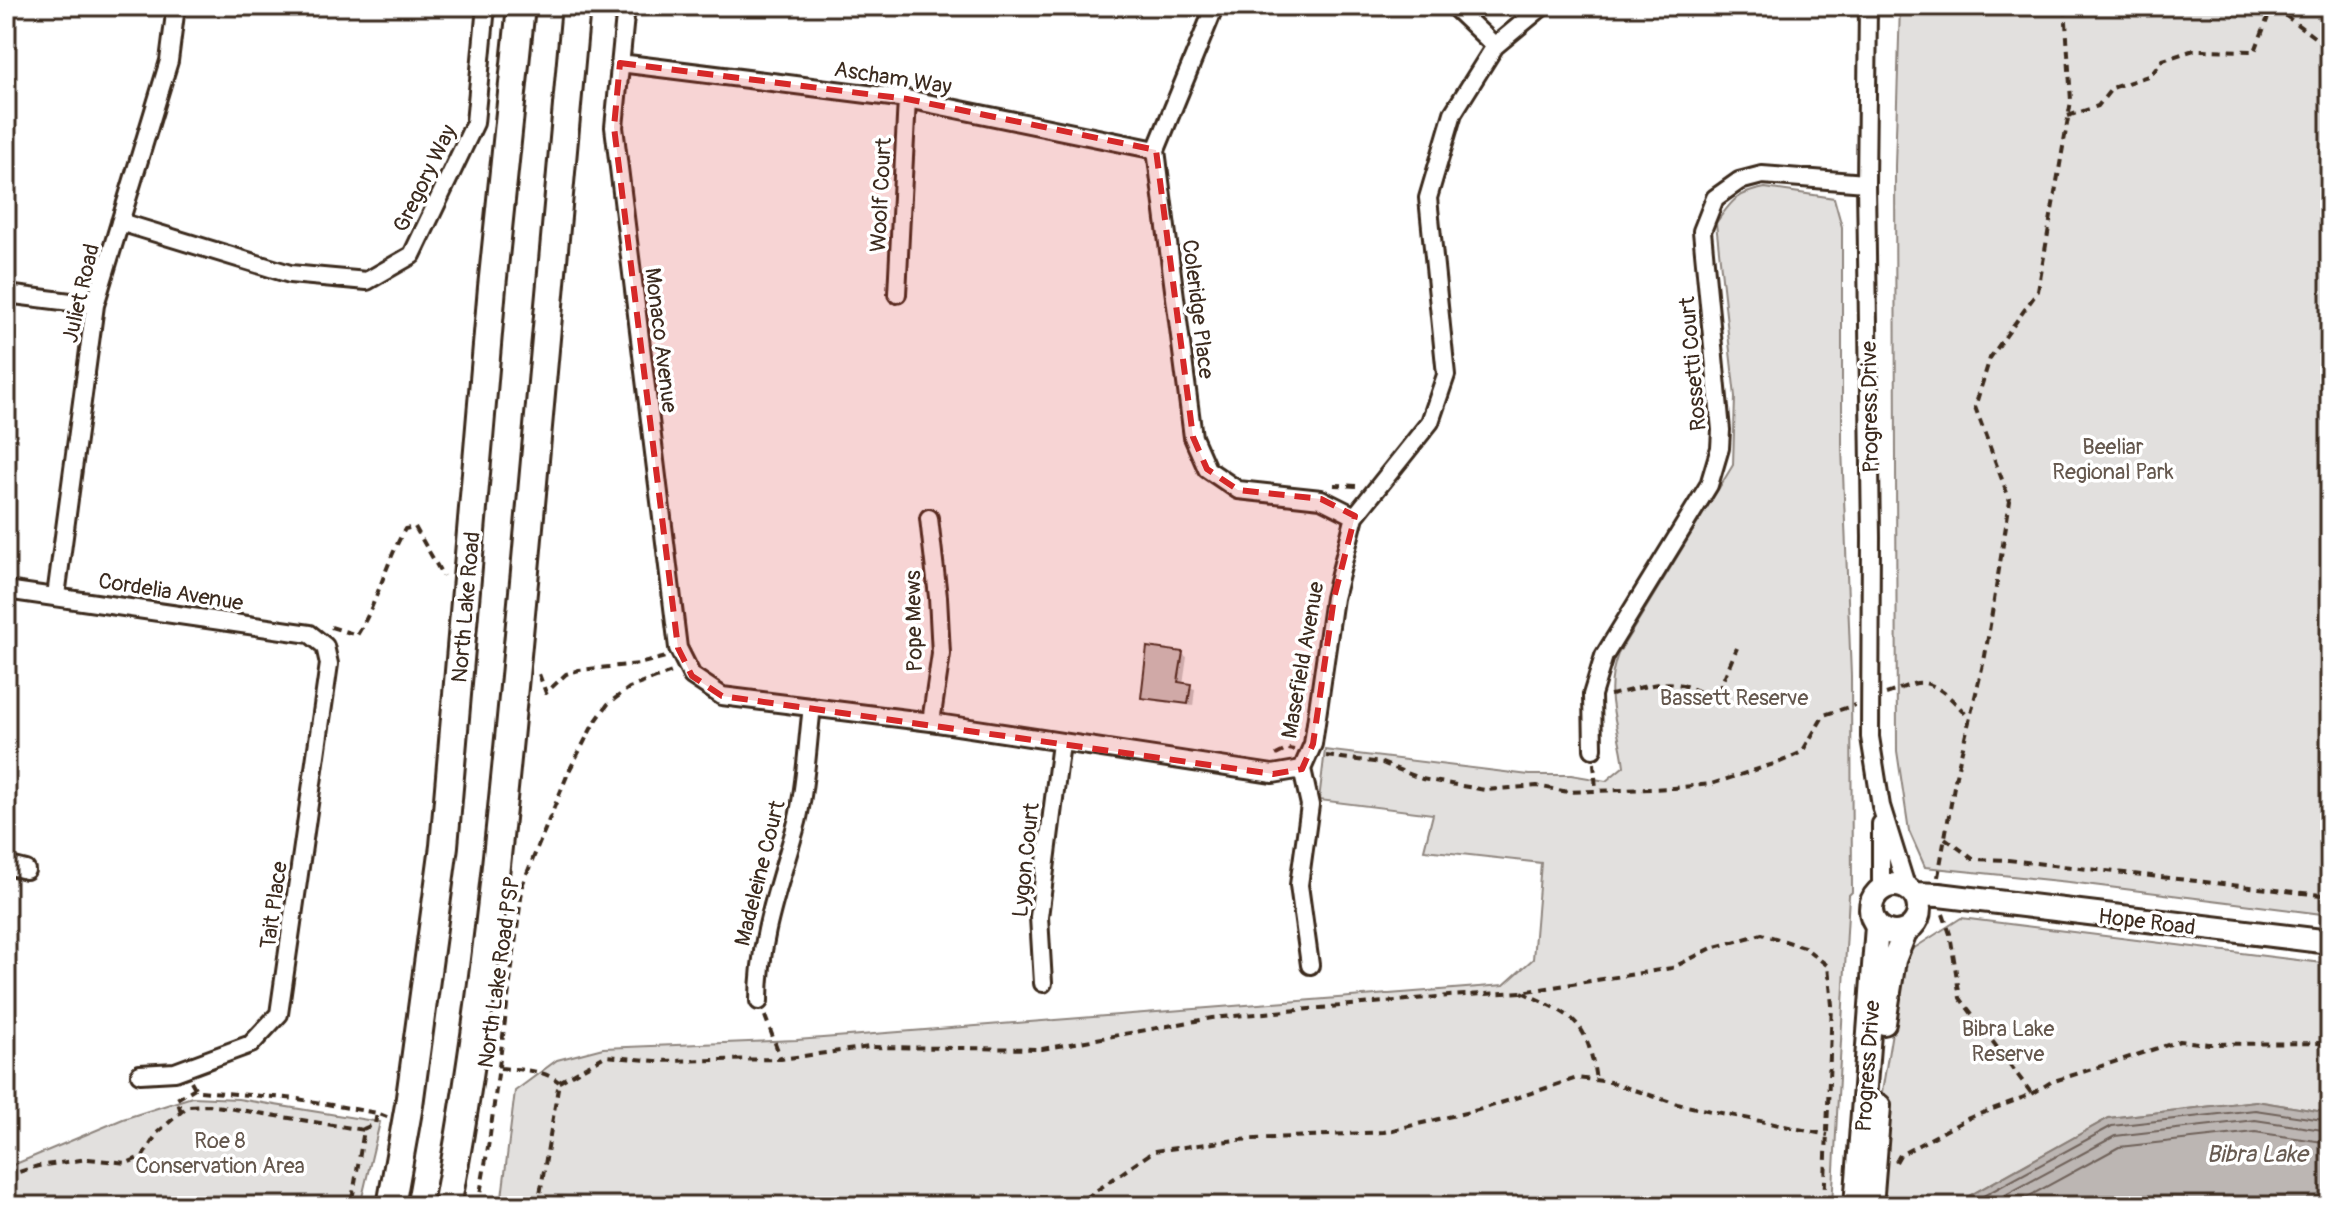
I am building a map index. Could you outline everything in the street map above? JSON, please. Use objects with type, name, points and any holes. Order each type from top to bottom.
[{"type":"main road","name":"North Lake Road","points":[[391,1206],[409,1105],[444,846],[492,287],[521,6]]},
{"type":"main road","points":[[447,1206],[464,1114],[516,670],[576,6]]},
{"type":"street","name":"Juliet Road","points":[[56,596],[95,305],[169,61],[176,6]]},
{"type":"street","name":"Gregory Way","points":[[120,222],[290,274],[367,281],[412,255],[475,123],[486,6]]},
{"type":"street","name":"Monaco Avenue","points":[[626,6],[614,127],[686,665]]},
{"type":"street","name":"Coleridge Place","points":[[1215,6],[1156,150],[1193,437],[1207,469],[1238,490],[1321,499],[1355,516]]},
{"type":"street","points":[[1453,6],[1495,46]]},
{"type":"street","name":"Masefield Avenue","points":[[686,665],[722,696],[931,722],[1273,774],[1302,769],[1313,744],[1334,598],[1355,516],[1430,422],[1446,375],[1428,198],[1453,113],[1495,46],[1543,6]]},
{"type":"street","name":"Progress Drive","points":[[1868,6],[1866,183],[1871,537],[1870,737],[1881,806],[1881,888]]},
{"type":"street","name":"Ascham Way","points":[[620,63],[907,99],[1156,150]]},
{"type":"street","name":"Woolf Court","points":[[897,294],[907,99]]},
{"type":"street","name":"Rossetti Court","points":[[1593,749],[1592,699],[1604,656],[1709,485],[1716,466],[1721,430],[1702,231],[1715,198],[1739,181],[1762,175],[1866,183]]},
{"type":"street","points":[[6,294],[95,305]]},
{"type":"street","name":"Pope Mews","points":[[929,518],[941,654],[931,722]]},
{"type":"street","name":"Cordelia Avenue","points":[[6,590],[310,634],[325,646]]},
{"type":"street","name":"Tait Place","points":[[140,1074],[175,1072],[251,1044],[279,1014],[329,664],[325,646]]},
{"type":"street","name":"Madeleine Court","points":[[759,1001],[759,967],[764,935],[798,819],[812,707]]},
{"type":"street","name":"Lygon Court","points":[[1043,983],[1039,917],[1061,743]]},
{"type":"street","points":[[1302,769],[1310,805],[1299,885],[1310,965]]},
{"type":"street","name":"Progress Drive","points":[[1881,806],[1911,890]]},
{"type":"street","points":[[6,865],[26,870]]},
{"type":"street","points":[[1911,926],[1920,906],[1911,890],[1894,884],[1881,888],[1872,899],[1871,913],[1877,926],[1889,933],[1911,926],[1964,899]]},
{"type":"street","name":"Hope Road","points":[[1911,890],[1964,899],[2330,942]]},
{"type":"street","name":"Progress Drive","points":[[1856,1206],[1877,926]]},
{"type":"street","name":"Progress Drive","points":[[1871,1206],[1885,1008],[1894,960],[1911,926]]},
{"type":"path","points":[[1939,895],[1938,874],[1944,838],[1968,717],[1990,630],[2010,501],[1975,407],[1990,358],[2038,291],[2071,101],[2065,6]]},
{"type":"path","points":[[2068,116],[2098,106],[2112,88],[2151,75],[2163,60],[2194,50],[2255,51],[2273,7],[2330,49]]},
{"type":"path","points":[[1329,484],[1345,487],[1366,484]]},
{"type":"path","points":[[334,628],[357,635],[373,610],[391,554],[405,529],[415,527],[447,583]]},
{"type":"path","points":[[1592,699],[1659,685],[1679,684],[1713,695],[1720,687],[1737,648]]},
{"type":"path","points":[[516,670],[540,674],[546,693],[566,674],[579,670],[639,664],[686,665]]},
{"type":"path","name":"North Lake Road PSP","points":[[478,1206],[523,883],[569,771],[608,704],[629,688],[686,665]]},
{"type":"path","points":[[1267,755],[1276,755],[1288,749],[1382,763],[1422,779],[1485,790],[1537,786],[1568,792],[1596,791],[1711,784],[1780,762],[1802,752],[1824,715],[1916,683],[1929,683],[1957,704],[1968,717]]},
{"type":"path","points":[[1593,749],[1596,791]]},
{"type":"path","points":[[1944,838],[1973,859],[2008,860],[2330,896]]},
{"type":"path","points":[[559,1082],[605,1056],[656,1061],[781,1059],[870,1047],[1042,1049],[1212,1018],[1522,992],[1672,968],[1712,948],[1762,934],[1804,947],[1828,966],[1832,1005],[1824,1206]]},
{"type":"path","points":[[1950,934],[1960,998],[2032,1094]]},
{"type":"path","points":[[1522,992],[1569,1015],[1591,1044],[1596,1080]]},
{"type":"path","points":[[759,1001],[781,1059]]},
{"type":"path","points":[[1895,1165],[1900,1155],[1969,1118],[2032,1094],[2051,1082],[2180,1041],[2209,1044],[2330,1043]]},
{"type":"path","points":[[185,1068],[195,1088]]},
{"type":"path","points":[[499,1068],[536,1072],[559,1082]]},
{"type":"path","points":[[1074,1206],[1154,1151],[1236,1140],[1384,1132],[1482,1109],[1577,1078],[1610,1082],[1677,1104],[1828,1135]]},
{"type":"path","points":[[538,1206],[559,1082]]},
{"type":"path","points":[[181,1112],[177,1099],[195,1088],[298,1099],[377,1113],[390,1119]]},
{"type":"path","points":[[6,1176],[38,1166],[88,1159],[127,1163],[143,1156],[158,1132],[188,1106],[209,1105],[363,1129],[375,1124],[377,1113]]},
{"type":"path","points":[[351,1206],[363,1129]]},
{"type":"highlighted area","points":[[620,63],[907,99],[1156,150],[1193,437],[1207,469],[1238,490],[1321,499],[1355,516],[1334,598],[1313,744],[1302,769],[1273,774],[722,696],[692,676],[678,648],[614,127]]},
{"type":"green space","name":"Beeliar Regional Park","points":[[1900,6],[2330,6],[2330,915],[1925,867],[1909,831],[1897,751],[1895,166]]},
{"type":"green space","name":"Bassett Reserve","points":[[1765,188],[1834,198],[1842,227],[1842,447],[1851,676],[1852,892],[1849,895],[1832,1206],[501,1206],[515,1091],[557,1060],[603,1048],[797,1040],[1504,985],[1533,959],[1541,863],[1424,850],[1433,814],[1319,800],[1325,750],[1529,775],[1571,775],[1606,781],[1624,766],[1611,683],[1618,654],[1733,465],[1735,397],[1716,223],[1736,199]]},
{"type":"green space","name":"Bibra Lake Reserve","points":[[1961,918],[2330,964],[2330,1113],[2256,1101],[2109,1118],[1951,1206],[1863,1206],[1905,954]]},
{"type":"green space","name":"Roe 8 Conservation Area","points":[[192,1097],[238,1099],[380,1122],[360,1206],[6,1206],[6,1168],[123,1119]]},
{"type":"water","name":"Bibra Lake","points":[[2256,1101],[2330,1113],[2330,1206],[1951,1206],[2109,1118]]},
{"type":"building","points":[[1147,647],[1183,652],[1178,682],[1191,684],[1188,704],[1141,698]]}]
